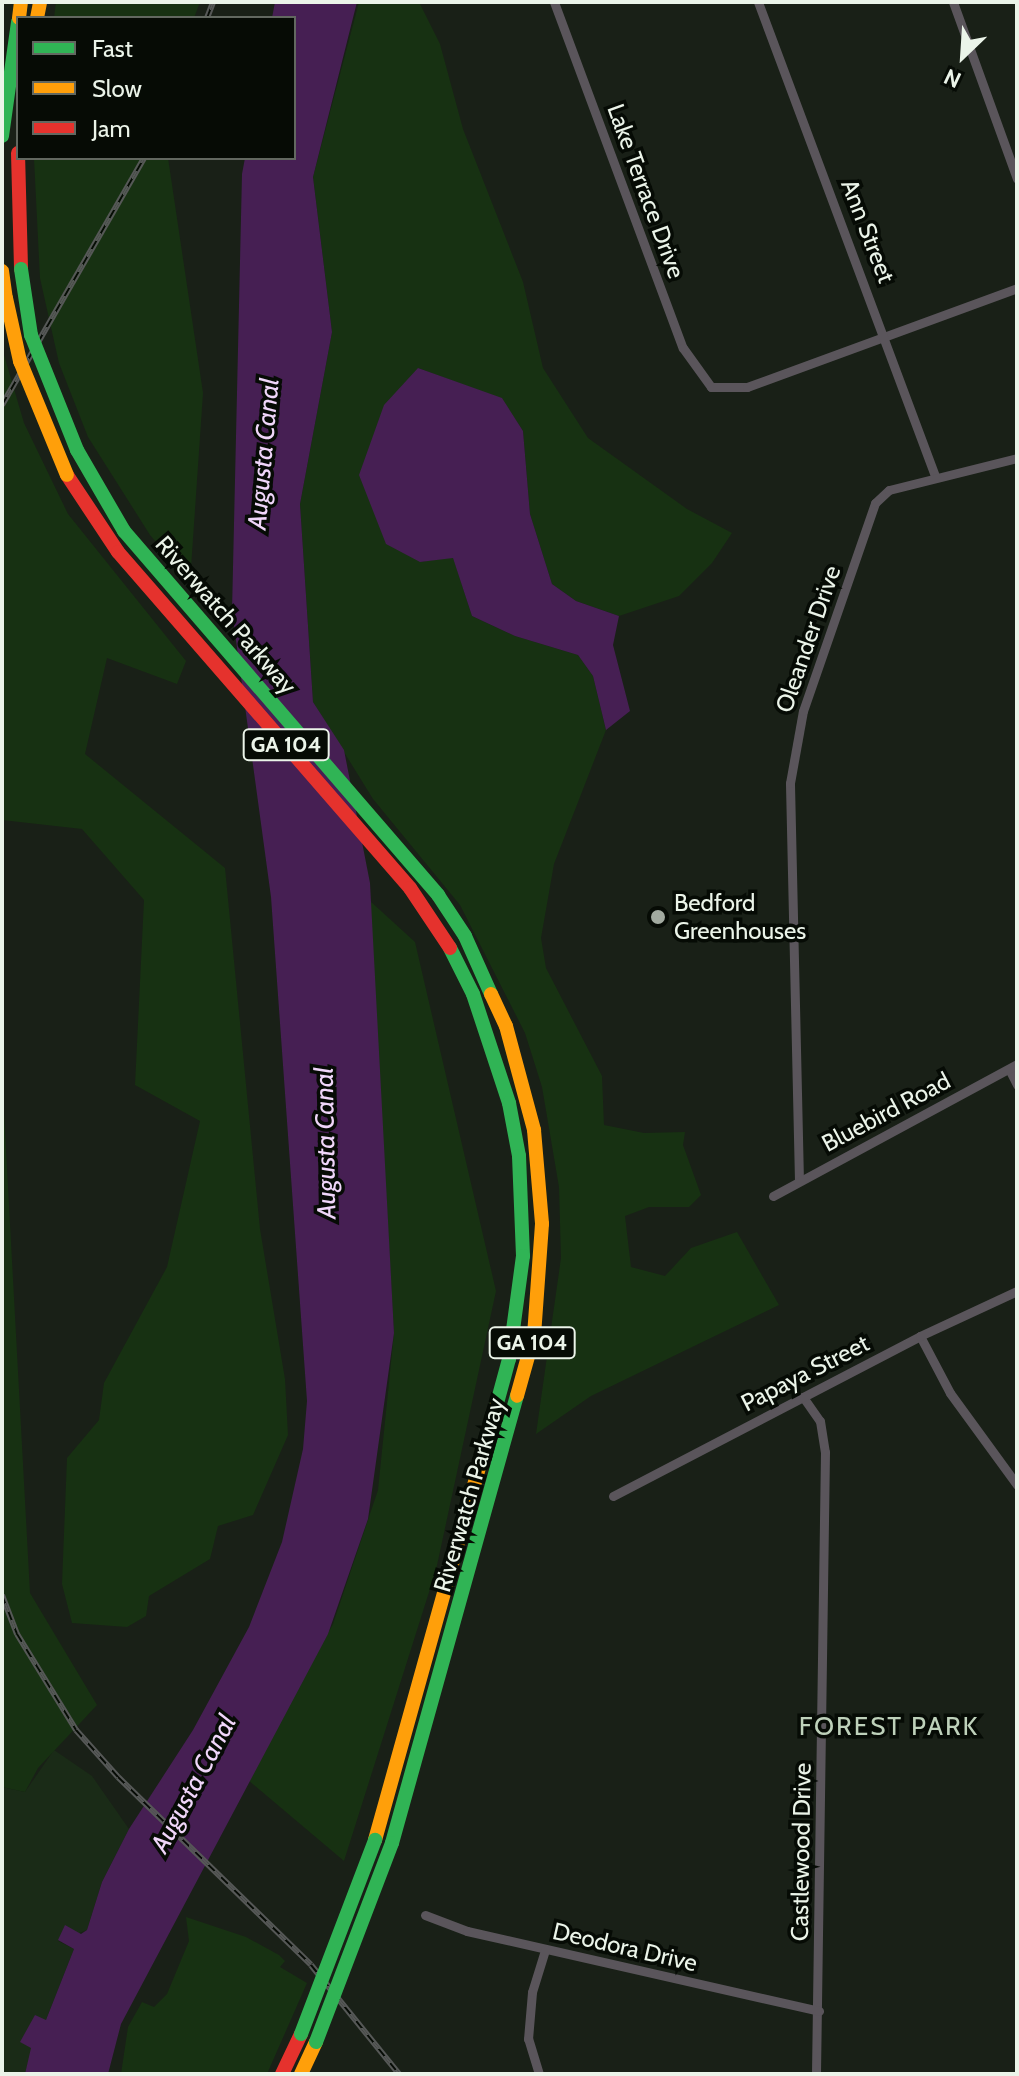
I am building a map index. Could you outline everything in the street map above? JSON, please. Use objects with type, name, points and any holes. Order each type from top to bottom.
[{"type":"main road","points":[[2,136],[16,34]]},
{"type":"main road","name":"Riverwatch Parkway","points":[[18,160],[21,269],[31,335],[77,450],[99,495],[157,571],[408,855],[465,936],[506,1026],[534,1130],[542,1224],[534,1335],[523,1385],[392,1843],[301,2074]]},
{"type":"main road","name":"Riverwatch Parkway","points":[[2,271],[20,361],[67,475],[118,552],[410,888],[446,940],[494,1051],[519,1156],[523,1256],[499,1405],[375,1840],[301,2034],[282,2074]]},
{"type":"street","name":"Lake Terrace Drive","points":[[554,2],[683,348],[711,387],[747,387],[886,334]]},
{"type":"street","name":"Ann Street","points":[[758,2],[886,334],[935,476]]},
{"type":"street","points":[[953,2],[1017,179]]},
{"type":"street","points":[[886,334],[1017,288]]},
{"type":"street","name":"Oleander Drive","points":[[799,1181],[790,783],[803,711],[875,503],[889,490],[935,476],[1017,458]]},
{"type":"street","points":[[1013,1066],[1017,1085]]},
{"type":"street","name":"Bluebird Road","points":[[773,1196],[1013,1066]]},
{"type":"street","name":"Papaya Street","points":[[613,1496],[920,1336],[1017,1291]]},
{"type":"street","points":[[920,1336],[950,1393],[1017,1485]]},
{"type":"street","name":"Castlewood Drive","points":[[803,1397],[820,1421],[825,1452],[816,2074]]},
{"type":"street","name":"Deodora Drive","points":[[425,1915],[545,1950],[819,2011]]},
{"type":"street","points":[[539,2074],[528,2039],[532,1992],[545,1950]]},
{"type":"shaded area","points":[[56,2],[200,2],[195,16],[54,16]]},
{"type":"shaded area","points":[[359,2],[419,2],[440,44],[463,129],[523,282],[543,368],[588,438],[687,509],[732,533],[712,563],[679,596],[619,616],[576,601],[552,584],[530,514],[523,431],[502,399],[418,368],[420,562],[453,557],[472,616],[515,636],[578,655],[593,676],[606,730],[554,864],[541,938],[546,968],[602,1076],[604,1125],[644,1133],[685,1132],[683,1145],[701,1195],[689,1207],[649,1207],[625,1216],[631,1267],[665,1276],[691,1248],[737,1232],[779,1305],[591,1396],[536,1434],[561,1258],[559,1187],[542,1087],[525,1033],[460,905],[373,799],[313,702],[300,504],[332,332],[313,177]]},
{"type":"shaded area","points":[[34,160],[168,160],[203,393],[190,582],[150,535],[88,437],[59,363],[40,278]]},
{"type":"shaded area","points":[[2,348],[24,423],[68,514],[186,661],[177,684],[107,658],[85,754],[225,868],[260,1229],[285,1379],[288,1435],[253,1515],[218,1526],[210,1559],[149,1596],[146,1616],[127,1627],[72,1623],[62,1584],[67,1458],[99,1420],[104,1383],[167,1267],[200,1121],[135,1085],[144,900],[82,829],[2,820]]},
{"type":"shaded area","points":[[369,900],[415,942],[496,1291],[436,1570],[344,1861],[248,1780],[333,1624],[378,1490],[394,1333]]},
{"type":"shaded area","points":[[2,1076],[30,1593],[97,1705],[38,1768],[25,1792],[2,1787]]},
{"type":"shaded area","points":[[54,1750],[92,1776],[129,1829],[102,1882],[87,1930],[58,1941],[74,1949],[46,2020],[21,2042],[32,2048],[25,2074],[2,2074],[2,1787],[25,1792]]},
{"type":"shaded area","points":[[186,1917],[246,1937],[279,1955],[285,1961],[280,1967],[307,1983],[267,2074],[121,2074],[128,2027],[142,2002],[154,2007],[167,1994],[189,1941]]},
{"type":"water","name":"Augusta Canal","points":[[275,2],[357,2],[313,177],[332,332],[300,504],[313,702],[344,750],[370,883],[394,1333],[368,1519],[328,1634],[121,2024],[108,2074],[25,2074],[31,2048],[20,2042],[35,2015],[46,2020],[74,1949],[58,1940],[65,1925],[81,1934],[87,1930],[102,1882],[129,1829],[193,1730],[249,1627],[282,1542],[303,1449],[307,1401],[271,897],[232,611],[242,174],[245,160],[296,160],[296,16],[272,16]]},
{"type":"water","points":[[418,368],[502,398],[523,431],[530,514],[552,584],[576,601],[619,616],[613,645],[630,711],[606,730],[593,676],[578,655],[515,636],[472,616],[453,558],[420,562],[386,544],[359,475],[384,405]]},
{"type":"railway","points":[[208,16],[213,2]]},
{"type":"railway","points":[[2,405],[143,160]]},
{"type":"railway","points":[[2,1595],[17,1634],[76,1730],[118,1777],[311,1965],[399,2074]]},
{"type":"traffic: fast","points":[[2,136],[16,36]]},
{"type":"traffic: fast","points":[[21,269],[31,335],[77,450]]},
{"type":"traffic: fast","points":[[77,450],[124,531],[438,895],[465,936],[491,994]]},
{"type":"traffic: fast","points":[[450,948],[473,994],[509,1103],[519,1156],[523,1256],[509,1359],[496,1407]]},
{"type":"traffic: fast","points":[[392,1843],[517,1396]]},
{"type":"traffic: fast","points":[[301,2034],[375,1840]]},
{"type":"traffic: fast","points":[[316,2042],[392,1843]]},
{"type":"traffic: slow","points":[[19,16],[21,2]]},
{"type":"traffic: slow","points":[[37,16],[40,2]]},
{"type":"traffic: slow","points":[[2,271],[6,298]]},
{"type":"traffic: slow","points":[[6,298],[20,361],[67,475]]},
{"type":"traffic: slow","points":[[491,994],[506,1026],[534,1130],[542,1224],[534,1335],[517,1396]]},
{"type":"traffic: slow","points":[[375,1840],[496,1407]]},
{"type":"traffic: slow","points":[[301,2074],[316,2042]]},
{"type":"traffic: jam","points":[[18,160],[21,269]]},
{"type":"traffic: jam","points":[[67,475],[118,552],[410,888],[450,948]]},
{"type":"traffic: jam","points":[[282,2074],[301,2034]]},
{"type":"place","name":"Bedford Greenhouses","points":[[658,917]]},
{"type":"district","name":"FOREST PARK","points":[[889,1727]]}]
